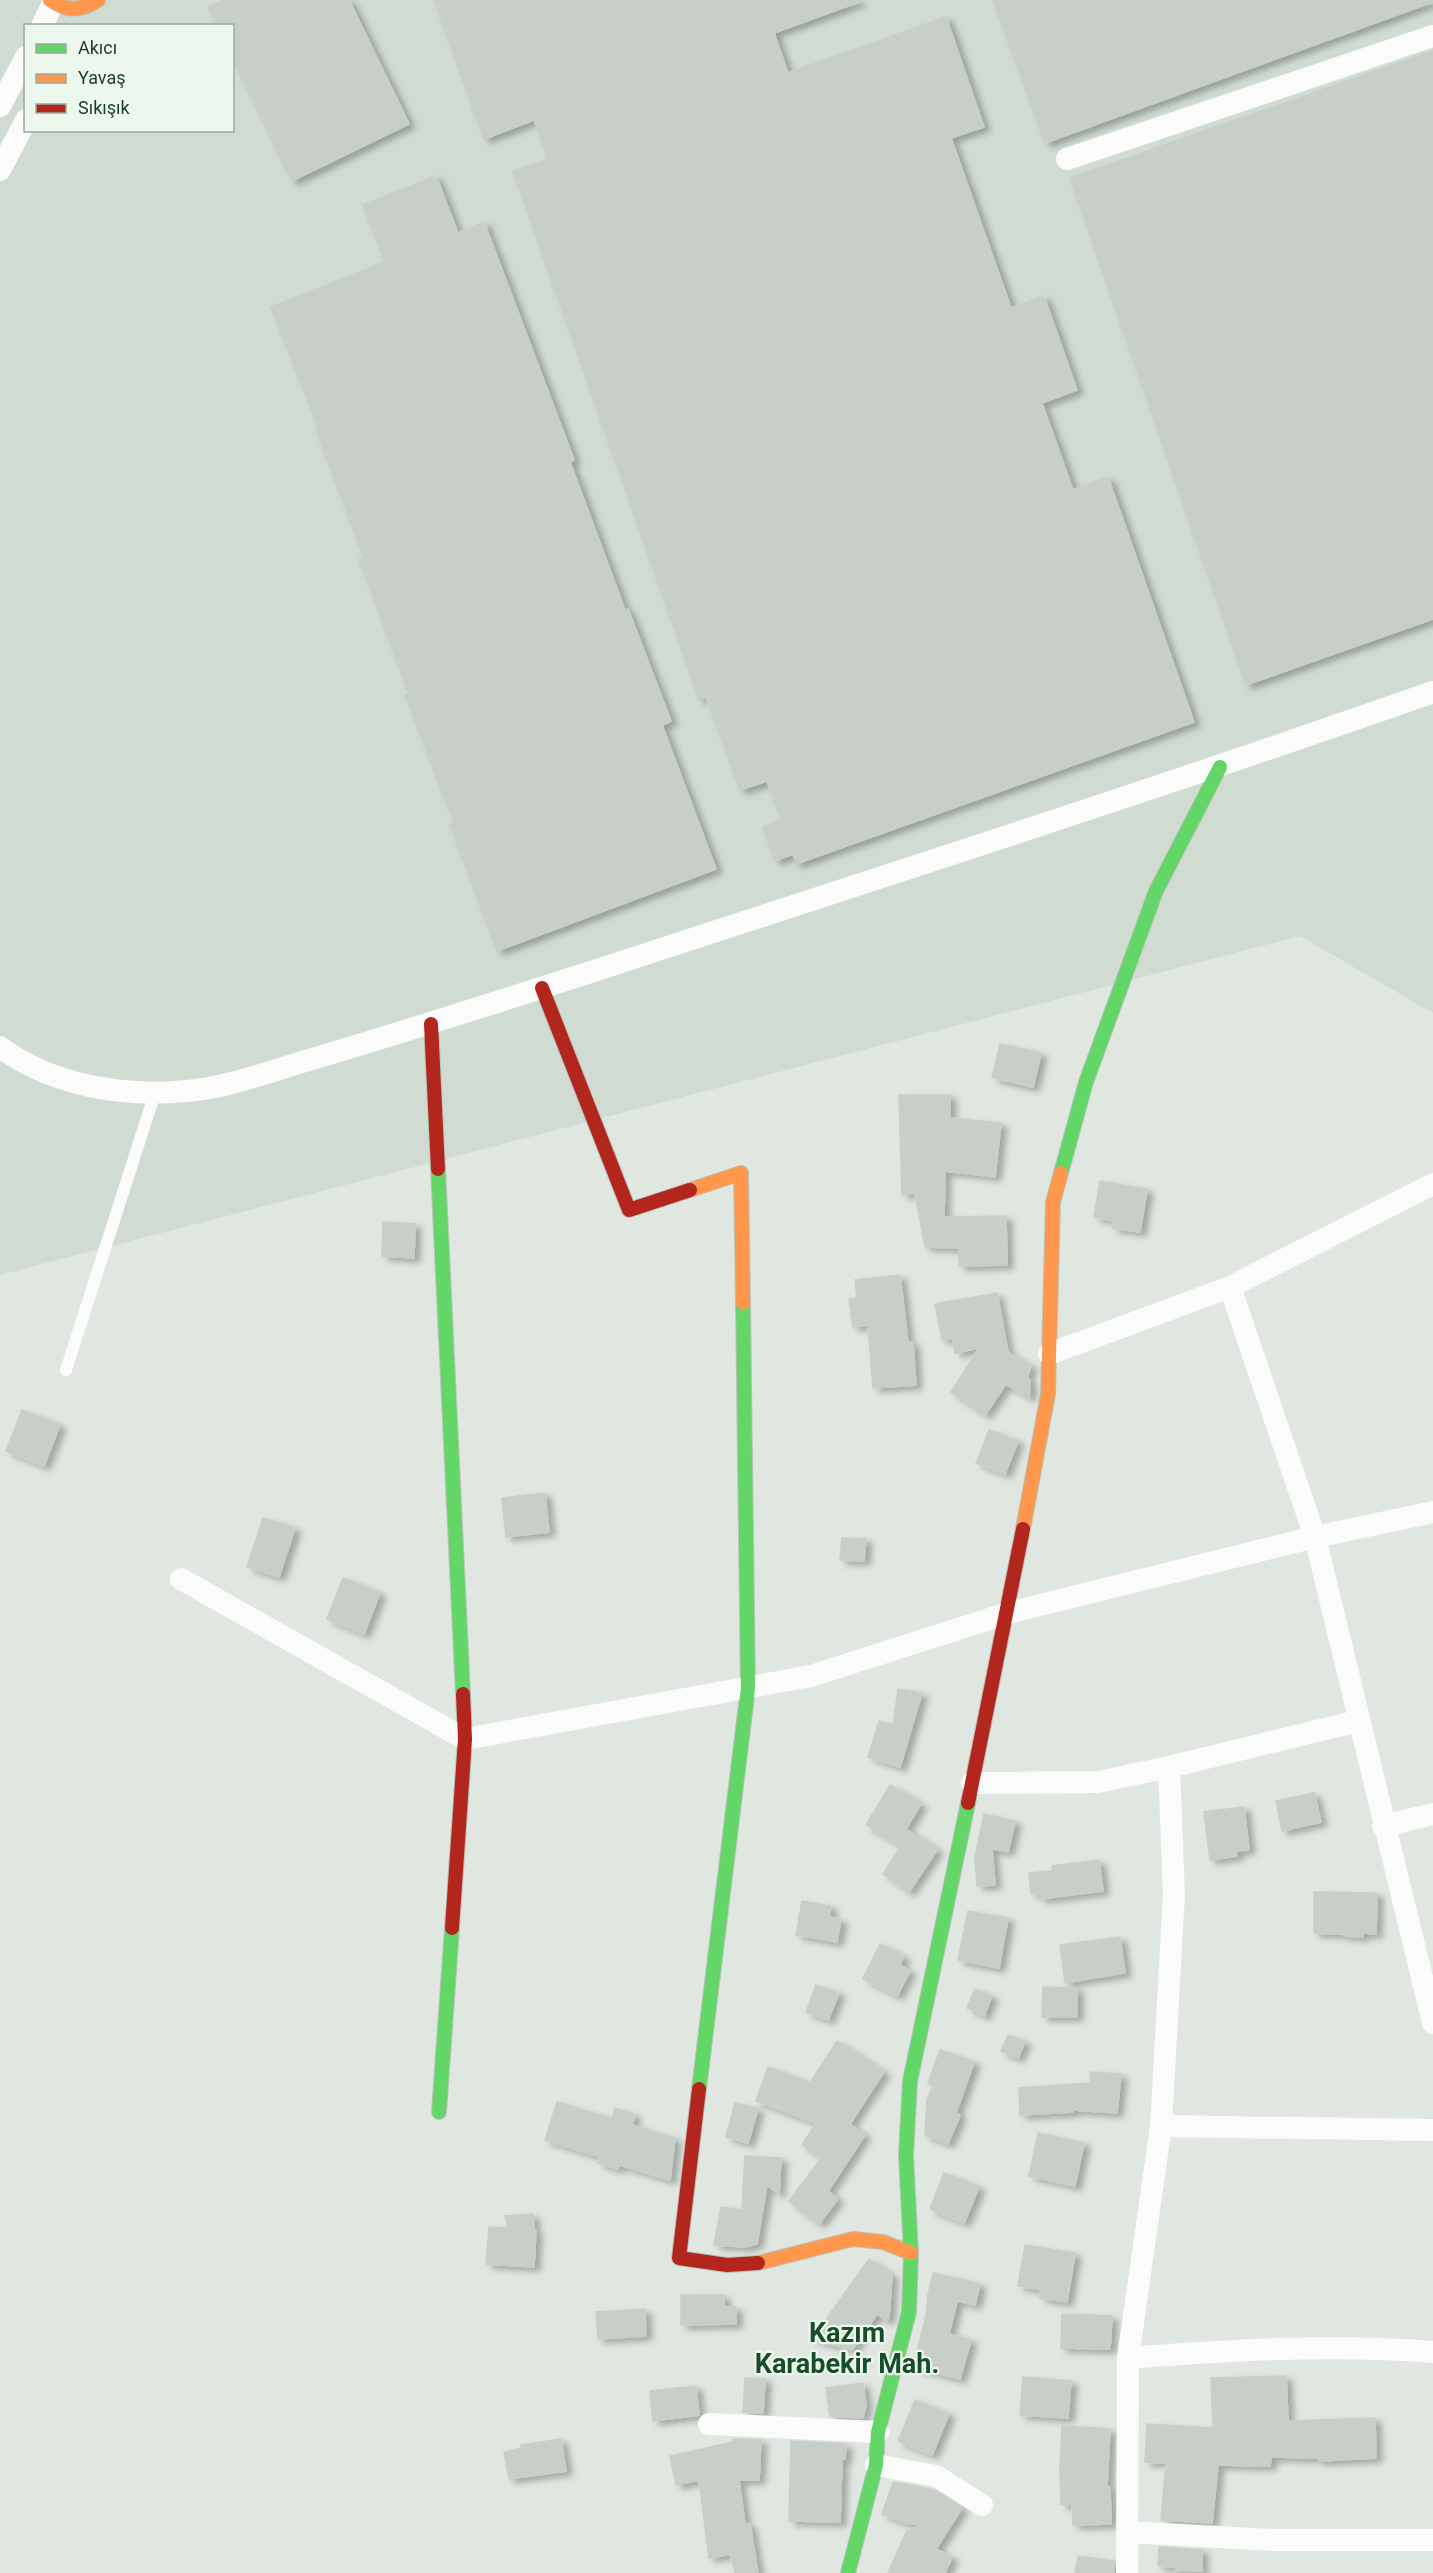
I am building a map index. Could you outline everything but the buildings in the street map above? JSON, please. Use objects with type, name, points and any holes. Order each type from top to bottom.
[{"type":"street","points":[[43,24],[52,2],[64,8],[87,11]]},
{"type":"street","points":[[1067,159],[1433,36]]},
{"type":"street","points":[[0,106],[24,61]]},
{"type":"street","points":[[0,170],[24,124]]},
{"type":"street","points":[[0,1047],[40,1070],[71,1082],[112,1090],[155,1093],[191,1091],[228,1085],[431,1024],[1220,767],[1433,692]]},
{"type":"street","points":[[849,2573],[876,2465],[878,2432],[909,2312],[911,2253],[906,2155],[910,2081],[1008,1613],[1048,1394],[1053,1202],[1086,1082],[1156,891],[1220,767]]},
{"type":"street","points":[[542,988],[629,1210],[741,1173],[748,1688],[679,2258],[727,2265],[748,2265],[837,2241],[853,2239],[883,2242],[911,2253]]},
{"type":"street","points":[[431,1024],[465,1739],[439,2112]]},
{"type":"street","points":[[1049,1354],[1230,1287],[1432,1186]]},
{"type":"street","points":[[1230,1287],[1315,1537],[1383,1826],[1433,2023]]},
{"type":"street","points":[[181,1579],[465,1739],[811,1676],[1008,1613],[1315,1537],[1433,1512]]},
{"type":"street","points":[[972,1783],[1098,1782],[1170,1767],[1358,1721]]},
{"type":"street","points":[[1127,2573],[1128,2358],[1161,2126],[1174,1894],[1170,1767]]},
{"type":"street","points":[[1383,1826],[1433,1814]]},
{"type":"street","points":[[1161,2126],[1433,2130]]},
{"type":"street","points":[[1128,2358],[1247,2349],[1377,2348],[1433,2352]]},
{"type":"street","points":[[709,2424],[878,2432]]},
{"type":"street","points":[[876,2465],[936,2476],[982,2505]]},
{"type":"street","points":[[1128,2532],[1272,2541],[1433,2540]]},
{"type":"lane","points":[[66,1370],[155,1093]]},
{"type":"shaded area","points":[[0,0],[1433,0],[1433,1013],[1300,936],[0,1275]]},
{"type":"traffic: fast","points":[[1061,1173],[1086,1082],[1156,891],[1220,767]]},
{"type":"traffic: fast","points":[[438,1169],[463,1694]]},
{"type":"traffic: fast","points":[[699,2089],[748,1688],[743,1303]]},
{"type":"traffic: fast","points":[[848,2573],[876,2465],[878,2432],[909,2312],[911,2253],[906,2155],[910,2081],[968,1803]]},
{"type":"traffic: fast","points":[[439,2112],[452,1928]]},
{"type":"traffic: slow","points":[[50,0],[62,7],[74,9],[98,0]]},
{"type":"traffic: slow","points":[[690,1190],[741,1173],[743,1303]]},
{"type":"traffic: slow","points":[[1023,1529],[1048,1394],[1053,1202],[1061,1173]]},
{"type":"traffic: slow","points":[[758,2263],[853,2239],[883,2242],[911,2253]]},
{"type":"traffic: jam","points":[[542,988],[629,1210],[690,1190]]},
{"type":"traffic: jam","points":[[431,1024],[438,1169]]},
{"type":"traffic: jam","points":[[968,1803],[1023,1529]]},
{"type":"traffic: jam","points":[[452,1928],[465,1739],[463,1694]]},
{"type":"traffic: jam","points":[[699,2089],[679,2258],[727,2265],[758,2263]]},
{"type":"district","name":"Kazım Karabekir Mah.","points":[[847,2348]]}]
